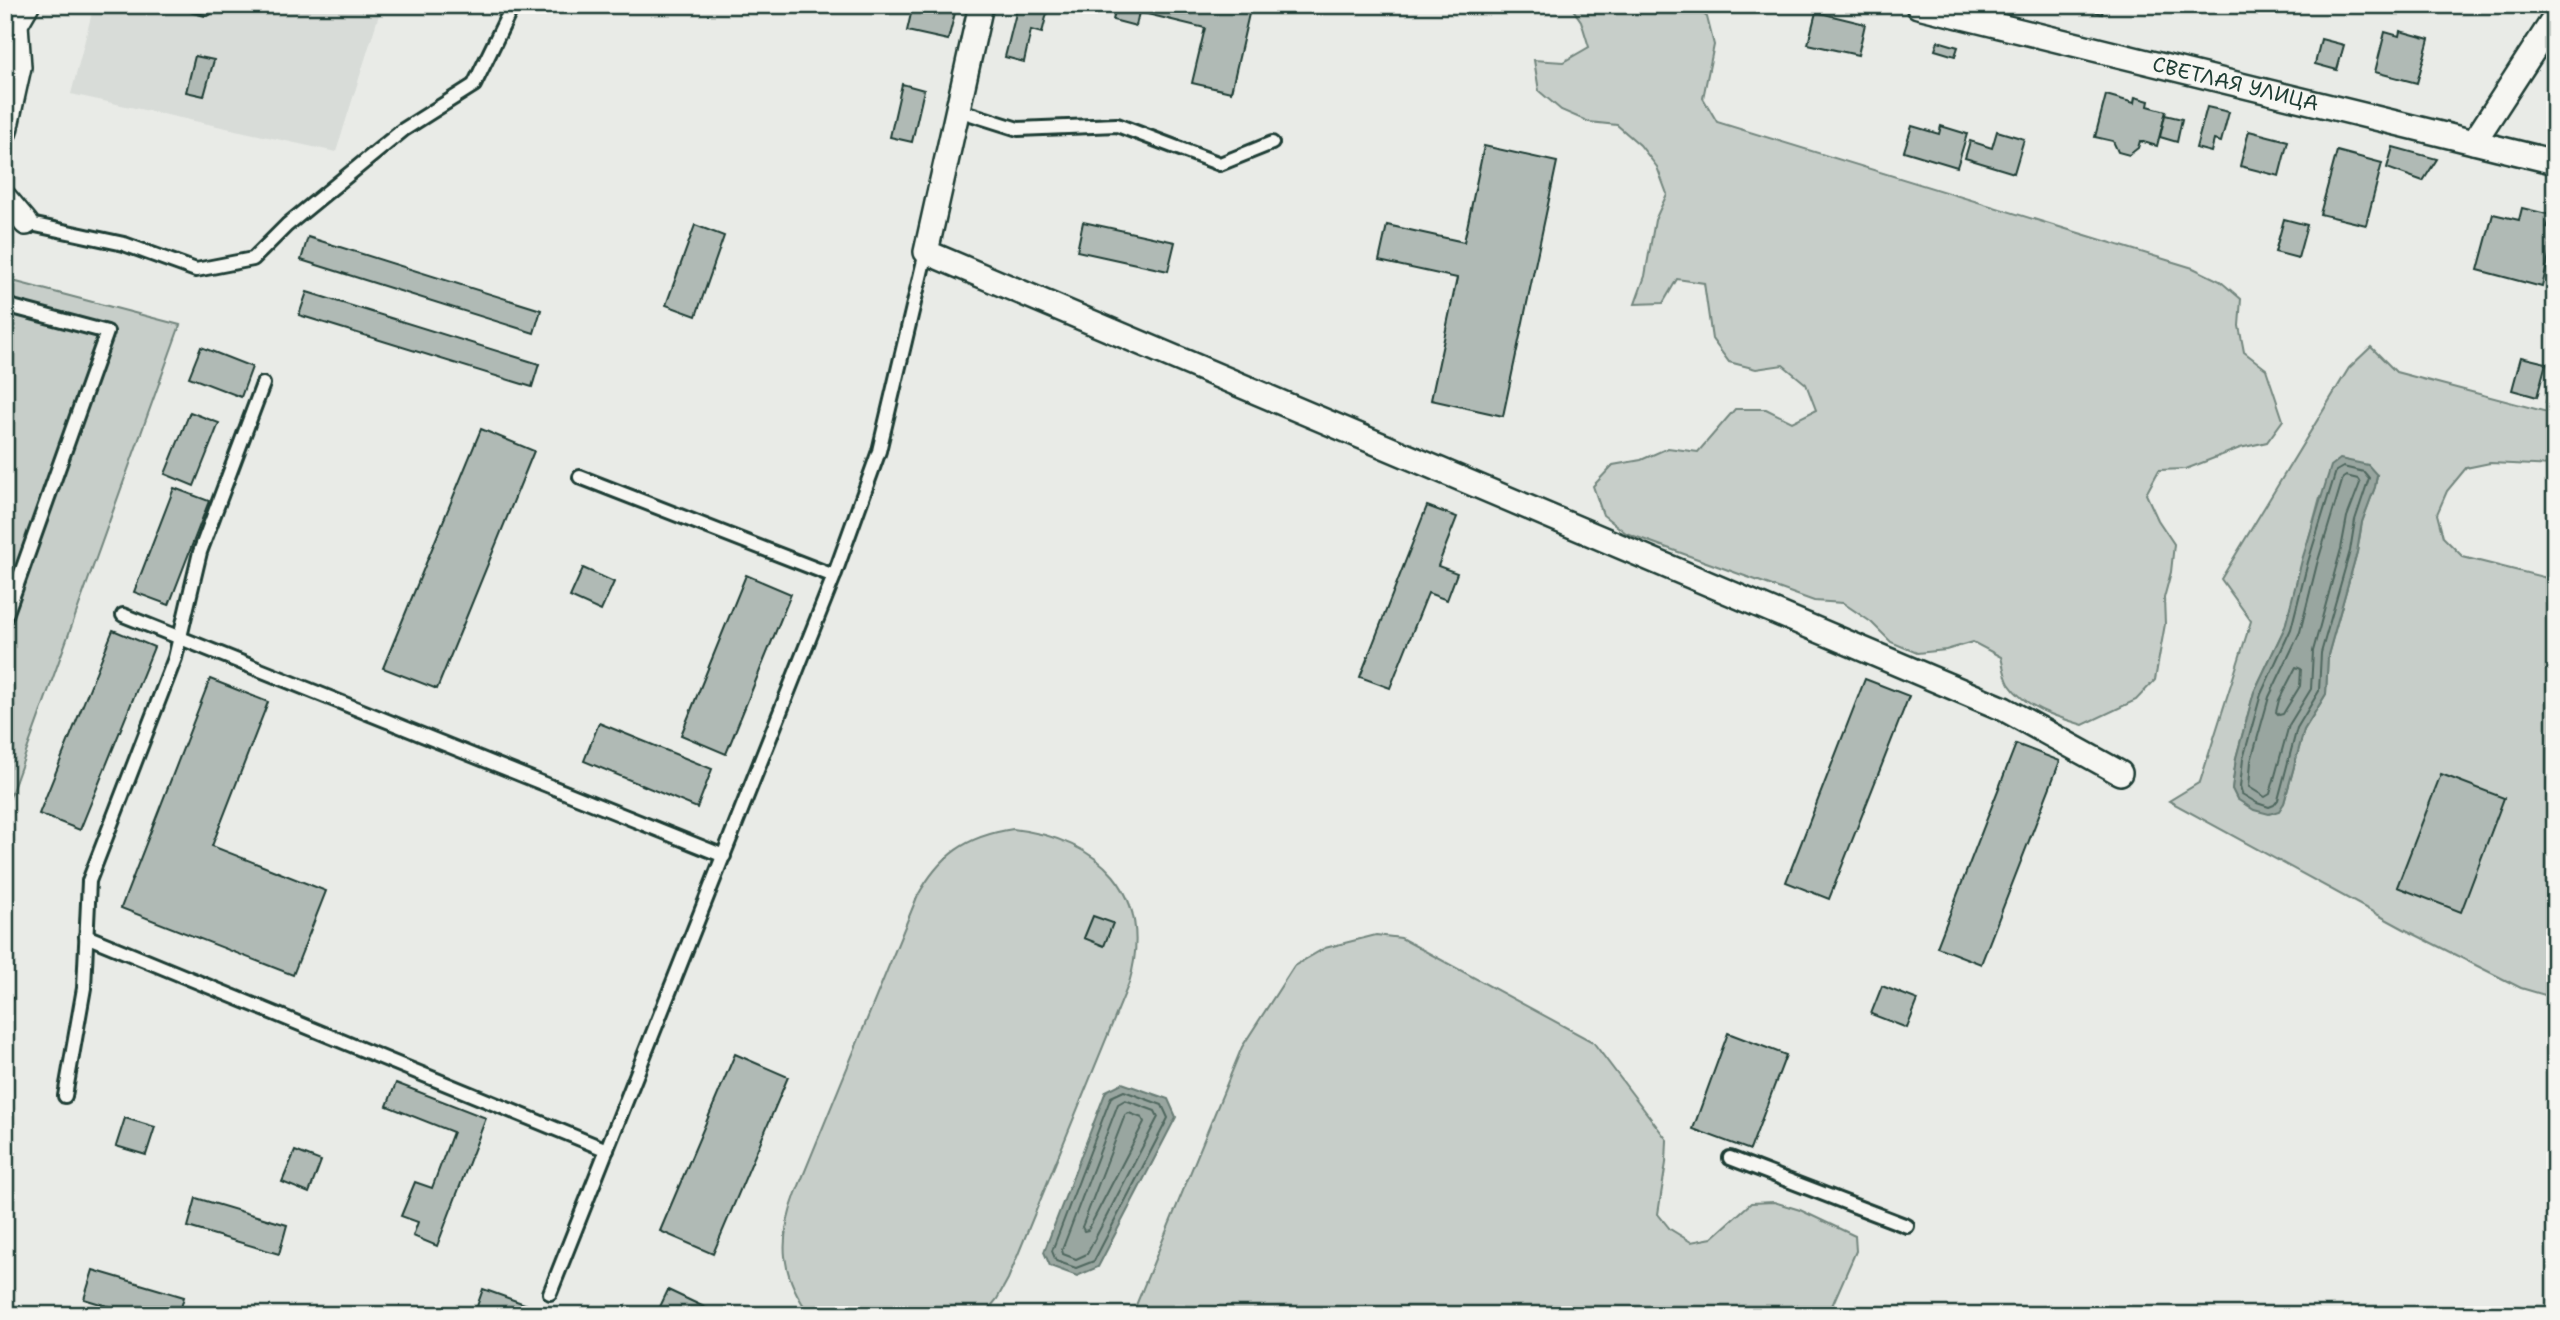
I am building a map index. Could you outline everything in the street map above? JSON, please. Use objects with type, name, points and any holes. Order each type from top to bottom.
[{"type":"street","points":[[5,131],[19,67],[16,24],[27,5]]},
{"type":"street","points":[[981,5],[926,252],[2004,709],[2120,773]]},
{"type":"street","name":"СВЕТЛАЯ УЛИЦА","points":[[1918,6],[2555,162]]},
{"type":"street","points":[[2474,142],[2555,17]]},
{"type":"street","points":[[5,198],[26,223]]},
{"type":"lane","points":[[26,223],[124,244],[196,270],[253,259],[287,225],[404,130],[474,85],[513,5]]},
{"type":"lane","points":[[958,110],[1018,129],[1117,125],[1220,164],[1272,143]]},
{"type":"lane","points":[[550,1293],[834,576],[879,451],[926,252]]},
{"type":"lane","points":[[5,305],[107,332],[5,618]]},
{"type":"lane","points":[[65,1096],[84,988],[89,881],[175,658],[200,552],[263,384]]},
{"type":"lane","points":[[580,477],[834,576]]},
{"type":"lane","points":[[123,615],[724,856]]},
{"type":"lane","points":[[86,936],[607,1150]]},
{"type":"lane","points":[[1730,1158],[1907,1226]]},
{"type":"shaded area","points":[[94,5],[382,5],[336,152],[71,94]]},
{"type":"shaded area","points":[[1570,5],[1692,5],[1707,17],[1714,45],[1703,98],[1717,122],[2193,268],[2220,281],[2241,299],[2239,326],[2244,352],[2266,369],[2283,420],[2267,442],[2240,448],[2186,469],[2159,470],[2146,494],[2158,520],[2174,544],[2171,572],[2164,598],[2165,624],[2155,680],[2136,700],[2083,725],[2063,719],[2024,699],[2009,684],[2001,657],[1973,642],[1946,650],[1917,653],[1891,642],[1871,622],[1843,603],[1814,601],[1626,533],[1603,515],[1593,486],[1613,465],[1641,460],[1668,448],[1698,452],[1735,409],[1766,409],[1792,422],[1816,410],[1806,384],[1783,365],[1756,369],[1729,362],[1712,339],[1704,283],[1677,279],[1663,303],[1635,304],[1645,276],[1655,220],[1667,194],[1657,167],[1640,145],[1617,125],[1589,122],[1561,110],[1539,91],[1534,60],[1563,62],[1589,47],[1581,21]]},
{"type":"shaded area","points":[[5,279],[180,325],[5,811]]},
{"type":"shaded area","points":[[2371,347],[2396,372],[2555,414],[2555,466],[2490,463],[2466,468],[2447,491],[2437,514],[2443,537],[2463,557],[2555,580],[2555,998],[2521,988],[2404,929],[2169,801],[2200,782],[2251,621],[2221,579],[2349,368]],"holes":[[[2377,475],[2362,522],[2357,552],[2328,655],[2326,694],[2304,730],[2284,803],[2232,789],[2236,758],[2254,692],[2285,627],[2320,497]]]},
{"type":"shaded area","points":[[1013,829],[1044,835],[1071,845],[1095,858],[1113,876],[1127,897],[1134,922],[1135,951],[1129,983],[1008,1279],[984,1315],[810,1315],[793,1285],[785,1256],[786,1226],[790,1210],[917,897],[935,870],[956,850],[981,837]]},
{"type":"shaded area","points":[[1376,935],[1401,938],[1593,1042],[1667,1140],[1658,1214],[1670,1229],[1691,1242],[1712,1238],[1751,1203],[1774,1202],[1800,1210],[1855,1236],[1856,1251],[1828,1315],[1132,1315],[1242,1047],[1294,966],[1325,948]]},
{"type":"water","points":[[2340,459],[2368,465],[2377,475],[2375,487],[2362,522],[2357,552],[2328,655],[2326,694],[2304,730],[2284,803],[2279,811],[2269,814],[2254,810],[2237,799],[2232,789],[2236,758],[2254,692],[2285,627],[2331,466]]},
{"type":"water","points":[[1122,1083],[1168,1099],[1176,1117],[1098,1267],[1077,1276],[1050,1266],[1044,1252],[1106,1091]]},
{"type":"building","points":[[913,5],[957,5],[948,40],[907,31]]},
{"type":"building","points":[[1018,5],[1049,5],[1042,33],[1031,30],[1024,62],[1005,57]]},
{"type":"building","points":[[1111,5],[1251,5],[1231,92],[1192,83],[1205,28],[1139,12],[1136,26],[1113,20],[1116,6]]},
{"type":"building","points":[[2071,5],[2104,5],[2102,14]]},
{"type":"building","points":[[1816,12],[1865,24],[1858,55],[1808,44]]},
{"type":"building","points":[[2400,31],[2429,39],[2417,83],[2375,72],[2385,32],[2399,36]]},
{"type":"building","points":[[2321,39],[2344,45],[2337,70],[2315,64]]},
{"type":"building","points":[[1938,41],[1958,47],[1955,56],[1935,50]]},
{"type":"building","points":[[195,56],[214,60],[204,96],[186,92]]},
{"type":"building","points":[[902,84],[924,90],[912,142],[890,137]]},
{"type":"building","points":[[2106,95],[2134,103],[2135,97],[2149,101],[2148,106],[2166,111],[2157,146],[2140,141],[2138,148],[2129,155],[2118,152],[2113,141],[2095,137]]},
{"type":"building","points":[[2207,107],[2229,112],[2221,142],[2214,140],[2211,152],[2196,148]]},
{"type":"building","points":[[2165,115],[2182,119],[2177,142],[2160,137]]},
{"type":"building","points":[[1912,126],[1939,134],[1941,126],[1967,134],[1957,167],[1904,151]]},
{"type":"building","points":[[1997,131],[2024,139],[2014,173],[1965,158],[1970,141],[1992,148]]},
{"type":"building","points":[[2249,131],[2288,141],[2279,176],[2240,166]]},
{"type":"building","points":[[1484,146],[1557,162],[1503,416],[1431,400],[1457,278],[1379,261],[1387,225],[1464,242]]},
{"type":"building","points":[[2393,147],[2437,159],[2423,181],[2387,168]]},
{"type":"building","points":[[2337,151],[2382,163],[2366,225],[2320,214]]},
{"type":"building","points":[[2522,208],[2551,215],[2547,228],[2555,230],[2542,287],[2478,270],[2493,214],[2519,220]]},
{"type":"building","points":[[2284,219],[2307,225],[2298,258],[2275,252]]},
{"type":"building","points":[[1083,222],[1175,242],[1168,271],[1077,251]]},
{"type":"building","points":[[695,225],[724,236],[696,316],[666,305]]},
{"type":"building","points":[[308,237],[541,310],[534,333],[301,260]]},
{"type":"building","points":[[307,292],[539,364],[532,387],[299,315]]},
{"type":"building","points":[[201,347],[252,367],[241,397],[189,377]]},
{"type":"building","points":[[2521,357],[2546,363],[2537,397],[2512,390]]},
{"type":"building","points":[[2555,372],[2555,405],[2546,402]]},
{"type":"building","points":[[190,412],[219,423],[194,486],[165,474]]},
{"type":"building","points":[[481,429],[534,451],[437,689],[383,668]]},
{"type":"building","points":[[174,488],[209,501],[169,605],[134,592]]},
{"type":"building","points":[[1427,506],[1457,517],[1438,566],[1457,573],[1447,600],[1428,593],[1390,688],[1360,677]]},
{"type":"building","points":[[583,568],[614,582],[601,611],[570,597]]},
{"type":"building","points":[[746,575],[791,594],[726,754],[681,735]]},
{"type":"building","points":[[113,630],[154,647],[80,830],[39,814]]},
{"type":"building","points":[[210,679],[268,702],[212,846],[326,891],[293,975],[121,908]]},
{"type":"building","points":[[1865,679],[1909,696],[1829,899],[1786,882]]},
{"type":"building","points":[[599,723],[712,769],[697,808],[584,761]]},
{"type":"building","points":[[2016,744],[2060,761],[1981,964],[1937,947]]},
{"type":"building","points":[[2441,774],[2504,798],[2461,912],[2397,887]]},
{"type":"building","points":[[1093,916],[1113,923],[1104,946],[1084,938]]},
{"type":"building","points":[[1882,986],[1918,1000],[1907,1028],[1871,1014]]},
{"type":"building","points":[[5,995],[13,998],[5,1016]]},
{"type":"building","points":[[1728,1033],[1786,1055],[1750,1150],[1693,1129]]},
{"type":"building","points":[[735,1054],[788,1077],[713,1254],[660,1231]]},
{"type":"building","points":[[396,1083],[486,1118],[437,1246],[413,1236],[418,1222],[401,1216],[415,1182],[432,1188],[453,1132],[387,1106]]},
{"type":"building","points":[[125,1118],[155,1127],[146,1155],[116,1146]]},
{"type":"building","points":[[295,1151],[321,1161],[309,1193],[282,1182]]},
{"type":"building","points":[[196,1198],[287,1225],[279,1254],[188,1227]]},
{"type":"building","points":[[93,1270],[184,1297],[179,1315],[137,1315],[84,1299]]},
{"type":"building","points":[[483,1289],[555,1315],[474,1315]]},
{"type":"building","points":[[668,1290],[721,1315],[656,1315]]}]
